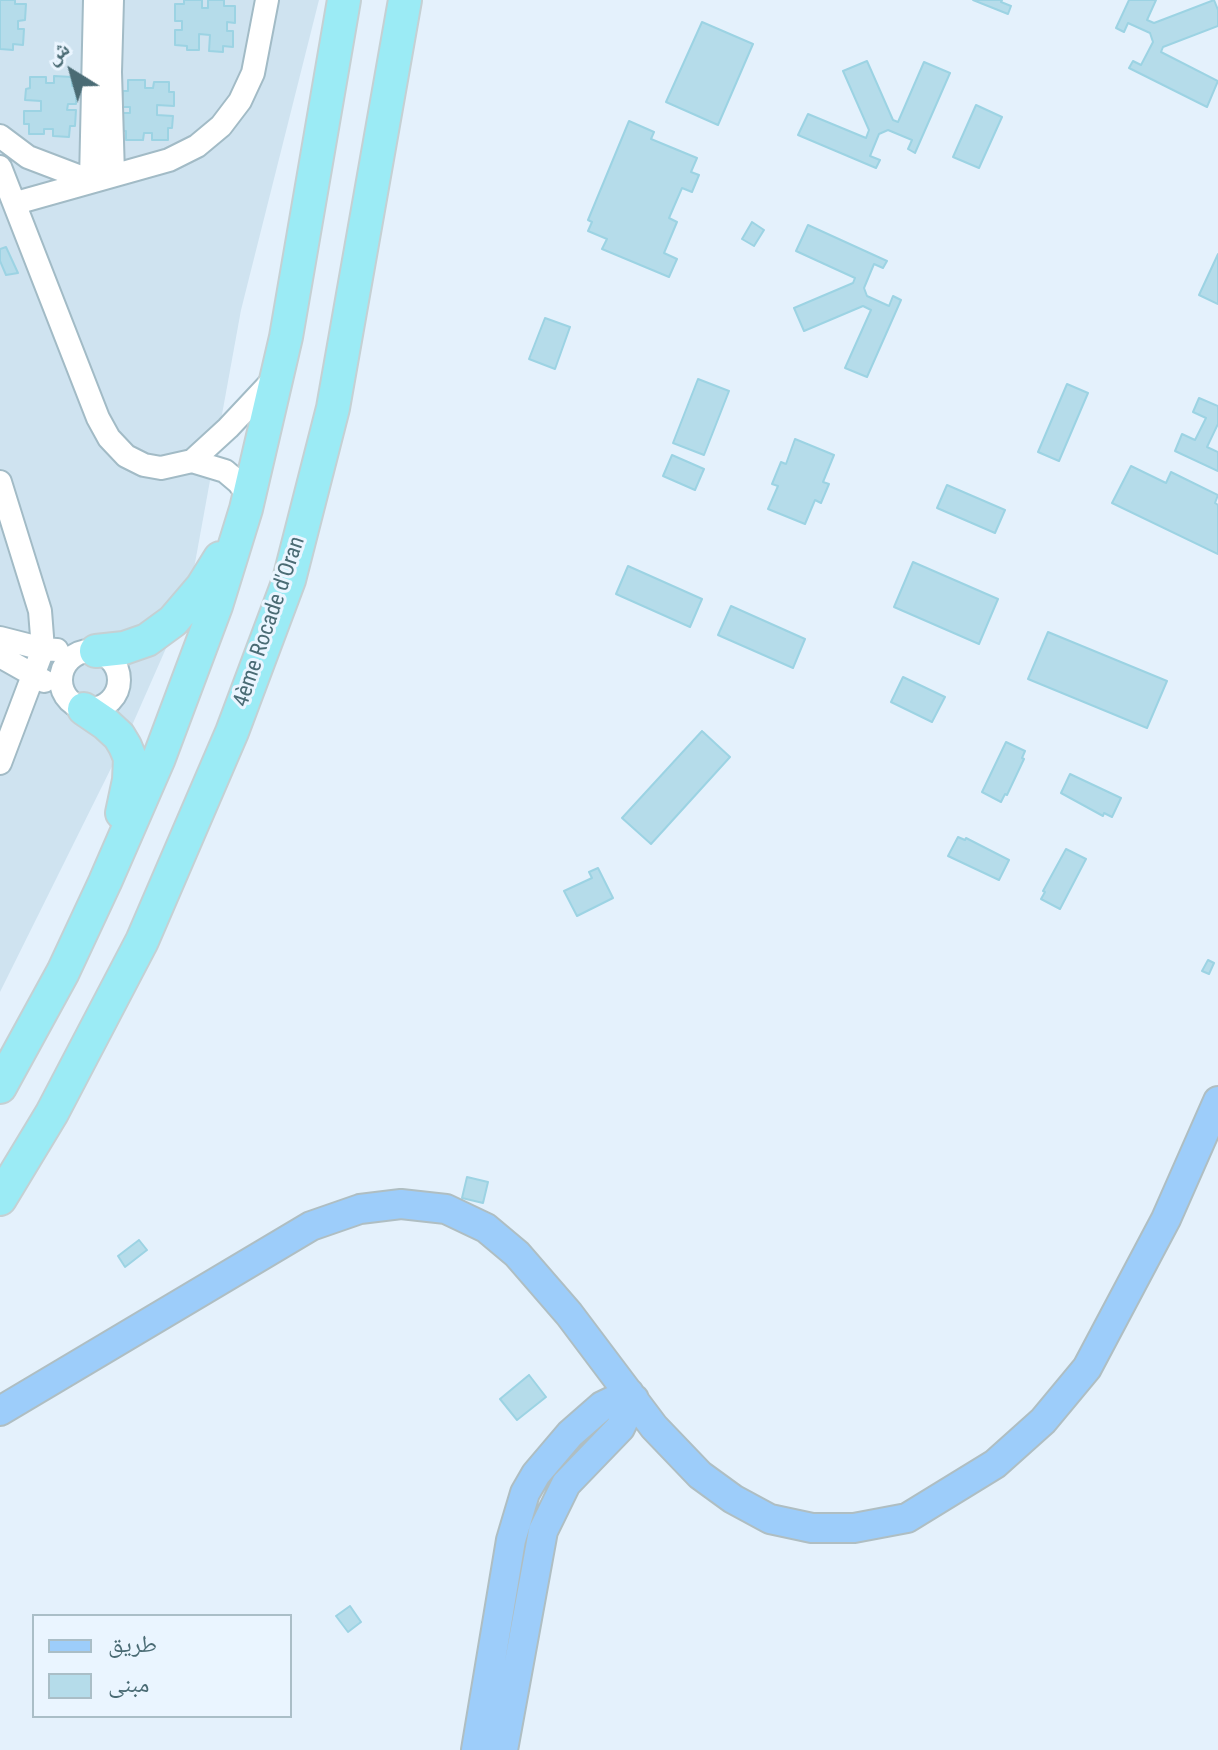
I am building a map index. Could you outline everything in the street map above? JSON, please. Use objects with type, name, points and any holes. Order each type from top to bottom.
[{"type":"highway","points":[[0,1087],[63,972],[105,882],[197,661],[247,503],[278,375],[305,240],[344,0]]},
{"type":"highway","name":"4ème Rocade d'Oran","points":[[0,1199],[52,1113],[142,941],[232,732],[289,580],[333,408],[405,0]]},
{"type":"highway","points":[[89,651],[124,648],[147,640],[173,621],[202,587],[247,503]]},
{"type":"highway","points":[[74,701],[119,736],[130,758],[129,780],[105,882]]},
{"type":"main road","points":[[0,1411],[311,1226],[360,1209],[401,1204],[446,1209],[486,1228],[517,1254],[598,1352],[654,1427],[700,1475],[733,1499],[770,1519],[812,1528],[854,1528],[907,1518],[995,1464],[1043,1421],[1087,1368],[1166,1219],[1218,1101]]},
{"type":"main road","points":[[595,1412],[601,1390],[598,1352]]},
{"type":"main road","points":[[476,1750],[518,1512],[536,1474],[570,1434],[595,1412],[632,1396]]},
{"type":"main road","points":[[503,1750],[543,1531],[566,1484],[625,1421],[632,1396]]},
{"type":"main road","points":[[607,1441],[644,1439],[678,1452]]},
{"type":"street","points":[[95,0],[102,178]]},
{"type":"street","points":[[102,178],[112,0]]},
{"type":"street","points":[[16,203],[169,160],[197,146],[221,126],[240,101],[253,73],[267,0]]},
{"type":"street","points":[[0,136],[28,157],[102,178]]},
{"type":"street","points":[[0,167],[98,418],[109,438],[126,456],[144,465],[161,468],[192,461],[225,471],[238,482],[247,503]]},
{"type":"street","points":[[192,461],[278,375]]},
{"type":"street","points":[[0,482],[40,611],[43,649],[0,763]]},
{"type":"street","points":[[0,638],[43,649],[89,651],[113,661],[119,680],[112,699],[104,706],[74,701],[0,656]]},
{"type":"street","points":[[74,701],[60,676],[74,654],[89,651]]},
{"type":"shaded area","points":[[0,0],[319,0],[241,310],[189,596],[130,730],[0,992]]},
{"type":"building","points":[[0,0],[26,4],[25,20],[18,21],[18,29],[24,29],[23,45],[13,44],[13,50],[0,49]]},
{"type":"building","points":[[184,0],[202,0],[202,8],[208,8],[208,0],[224,0],[224,6],[235,6],[235,23],[227,22],[227,31],[233,31],[233,47],[223,46],[223,52],[209,51],[210,35],[199,34],[199,50],[187,50],[187,46],[175,45],[175,30],[182,30],[182,21],[175,21],[175,4],[184,4]]},
{"type":"building","points":[[973,0],[1002,0],[1011,6],[1008,14]]},
{"type":"building","points":[[1129,0],[1156,0],[1147,20],[1154,23],[1214,0],[1218,10],[1218,26],[1163,47],[1161,52],[1218,81],[1207,107],[1129,68],[1133,61],[1141,65],[1153,42],[1150,33],[1128,23],[1124,32],[1116,28]]},
{"type":"building","points":[[702,22],[753,44],[718,125],[666,102]]},
{"type":"building","points":[[867,61],[893,120],[898,122],[924,62],[950,73],[915,153],[908,149],[912,140],[888,130],[879,134],[870,156],[880,160],[876,168],[798,135],[808,114],[866,138],[869,130],[843,71]]},
{"type":"building","points":[[54,76],[72,77],[72,86],[77,86],[76,104],[68,104],[67,110],[76,110],[75,126],[70,126],[69,137],[53,136],[53,129],[44,129],[44,134],[29,134],[29,124],[24,124],[24,111],[41,111],[41,101],[25,100],[30,77],[46,77],[46,83],[54,83]]},
{"type":"building","points":[[128,80],[145,80],[145,88],[153,88],[154,82],[169,82],[169,92],[174,92],[174,106],[157,105],[157,115],[173,116],[172,128],[168,128],[168,140],[152,140],[152,133],[144,133],[143,140],[126,140],[126,131],[121,131],[122,113],[130,113],[130,107],[122,107],[123,91],[128,91]]},
{"type":"building","points":[[976,105],[1002,117],[979,168],[953,157]]},
{"type":"building","points":[[629,121],[654,132],[651,139],[697,158],[691,172],[699,175],[692,192],[682,188],[669,218],[677,222],[664,253],[677,259],[669,277],[602,249],[607,239],[588,231],[592,222],[588,220]]},
{"type":"building","points":[[752,222],[764,230],[754,246],[742,239]]},
{"type":"building","points":[[808,225],[887,261],[883,268],[874,264],[864,288],[867,296],[889,306],[893,296],[901,300],[867,377],[845,368],[871,310],[863,306],[804,331],[794,308],[853,283],[855,278],[796,251]]},
{"type":"building","points":[[6,247],[18,273],[6,275],[0,261],[0,249]]},
{"type":"building","points":[[1218,254],[1218,304],[1199,295]]},
{"type":"building","points":[[545,318],[570,327],[555,369],[529,359]]},
{"type":"building","points":[[698,379],[729,391],[704,455],[673,443]]},
{"type":"building","points":[[1067,384],[1088,393],[1059,461],[1038,452]]},
{"type":"building","points":[[1199,398],[1218,406],[1218,424],[1207,447],[1218,452],[1218,471],[1175,451],[1182,434],[1195,440],[1206,418],[1193,412]]},
{"type":"building","points":[[795,439],[834,455],[823,482],[829,484],[821,503],[815,500],[805,524],[768,509],[778,486],[772,484],[781,462],[786,464]]},
{"type":"building","points":[[672,455],[704,469],[695,490],[663,476]]},
{"type":"building","points":[[1131,466],[1166,483],[1171,472],[1218,495],[1215,503],[1218,505],[1218,554],[1112,503]]},
{"type":"building","points":[[947,485],[1005,510],[995,533],[937,508]]},
{"type":"building","points":[[913,562],[998,599],[979,644],[894,607]]},
{"type":"building","points":[[628,566],[702,599],[690,627],[616,594]]},
{"type":"building","points":[[731,606],[805,639],[793,668],[718,635]]},
{"type":"building","points":[[1048,632],[1167,681],[1147,728],[1028,679]]},
{"type":"building","points":[[903,677],[945,697],[932,722],[891,702]]},
{"type":"building","points":[[702,731],[730,757],[651,844],[622,818]]},
{"type":"building","points":[[1006,742],[1025,751],[1024,759],[1001,802],[982,792]]},
{"type":"building","points":[[1070,774],[1121,798],[1112,817],[1104,813],[1103,816],[1061,793]]},
{"type":"building","points":[[958,837],[1009,860],[999,880],[948,856]]},
{"type":"building","points":[[1066,849],[1086,859],[1060,909],[1041,899]]},
{"type":"building","points":[[598,868],[613,898],[577,916],[564,891],[592,878],[589,872]]},
{"type":"building","points":[[1208,960],[1214,963],[1209,974],[1202,971]]},
{"type":"building","points":[[467,1177],[488,1182],[483,1203],[462,1198]]},
{"type":"building","points":[[139,1240],[147,1250],[125,1267],[118,1256]]},
{"type":"building","points":[[529,1375],[546,1397],[517,1420],[500,1399]]},
{"type":"building","points":[[350,1606],[361,1622],[348,1632],[336,1616]]}]
